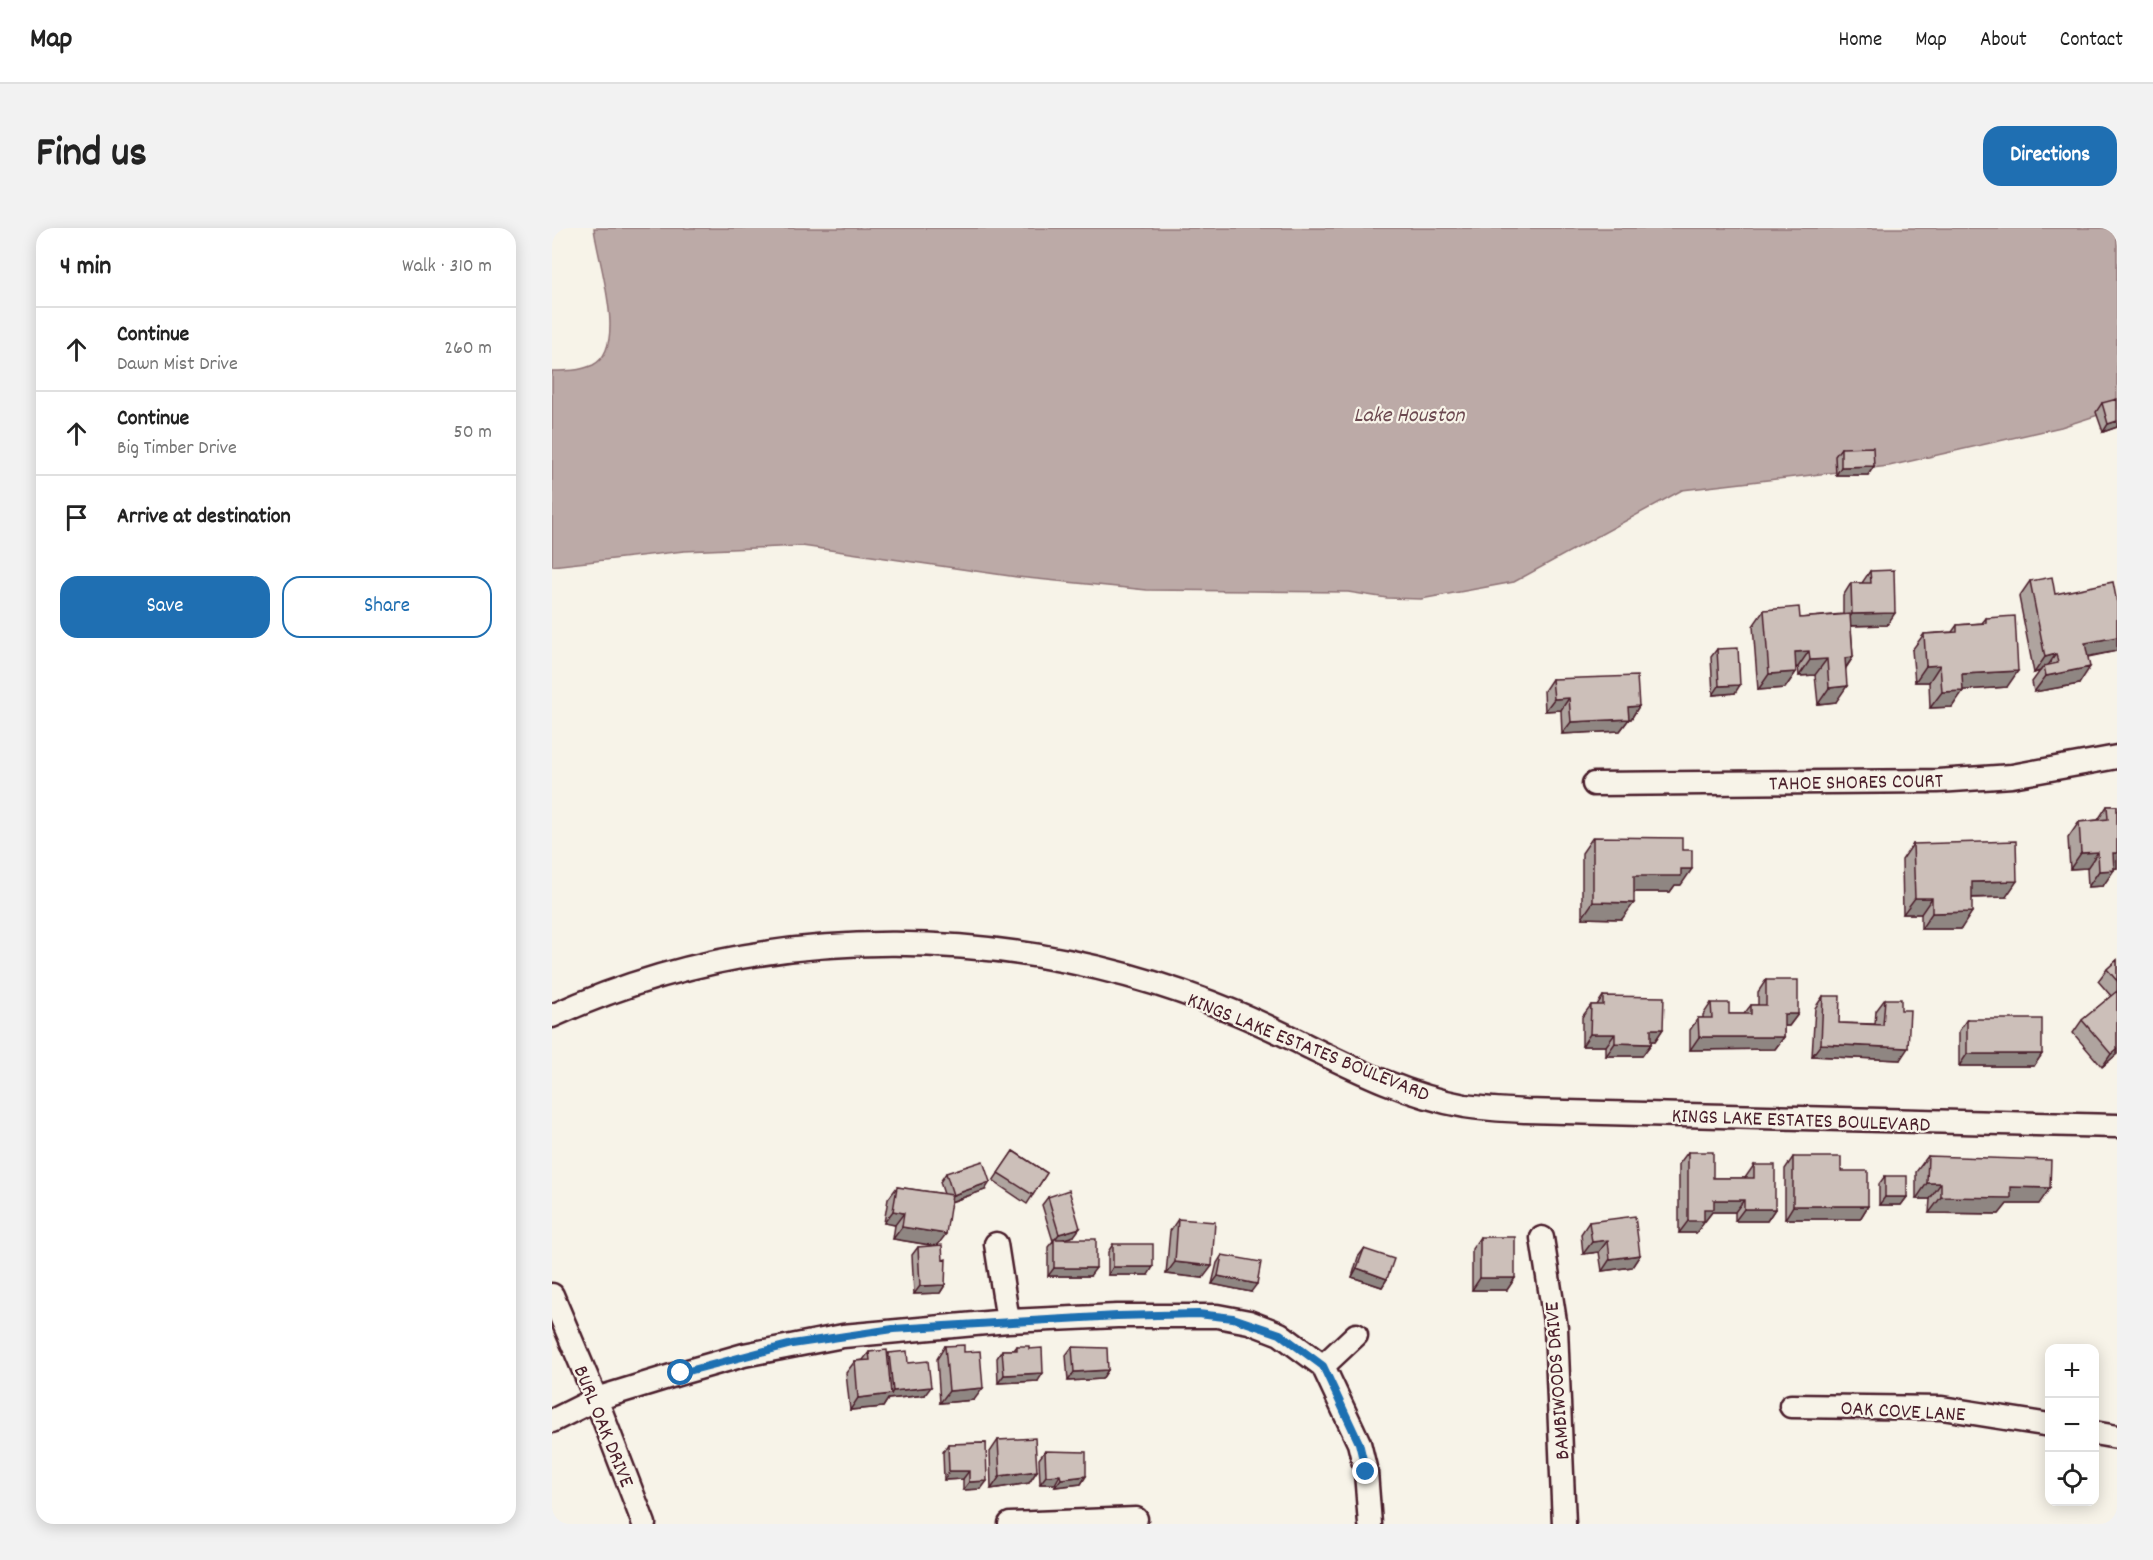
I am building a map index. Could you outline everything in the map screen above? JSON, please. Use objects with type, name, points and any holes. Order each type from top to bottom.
[{"type":"street","name":"TAHOE SHORES COURT","points":[[1594,784],[1938,781],[2012,776],[2117,757]]},
{"type":"street","name":"KINGS LAKE ESTATES BOULEVARD","points":[[552,1016],[624,985],[684,969],[747,956],[809,947],[955,945],[1025,953],[1088,965],[1166,987],[1239,1014],[1372,1075],[1430,1097],[1464,1106],[1548,1112],[2117,1126]]},
{"type":"street","name":"BAMBIWOODS DRIVE","points":[[1542,1238],[1556,1328],[1564,1524]]},
{"type":"street","points":[[996,1244],[1008,1321]]},
{"type":"street","name":"BURL OAK DRIVE","points":[[552,1295],[596,1399],[644,1524]]},
{"type":"street","points":[[552,1421],[596,1399],[744,1355],[792,1344],[893,1329],[1008,1321],[1198,1314],[1233,1318],[1280,1334],[1323,1366],[1359,1443],[1366,1472],[1370,1524]]},
{"type":"street","points":[[1323,1366],[1356,1335]]},
{"type":"street","name":"OAK COVE LANE","points":[[1791,1406],[1942,1408],[2045,1424]]},
{"type":"street","points":[[2099,1434],[2117,1437]]},
{"type":"street","points":[[1010,1524],[1136,1519]]},
{"type":"water","name":"Lake Houston","points":[[594,228],[2117,228],[2117,409],[2061,427],[1889,466],[1682,490],[1514,582],[1421,599],[1387,598],[1348,592],[1147,590],[1017,577],[802,546],[684,551],[552,566],[552,371],[578,370],[593,365],[604,355],[609,340],[608,302]]},
{"type":"building","points":[[2117,399],[2117,421],[2108,424],[2102,403]]},
{"type":"building","points":[[1873,447],[1874,466],[1841,467],[1841,448]]},
{"type":"building","points":[[1894,570],[1895,613],[1852,614],[1851,583],[1871,583],[1870,571]]},
{"type":"building","points":[[2052,577],[2055,594],[2113,582],[2117,603],[2117,637],[2085,643],[2090,667],[2046,676],[2044,666],[2058,663],[2056,654],[2045,657],[2030,581]]},
{"type":"building","points":[[1799,607],[1800,618],[1850,614],[1853,657],[1845,658],[1847,686],[1829,688],[1827,659],[1810,660],[1809,651],[1795,652],[1796,672],[1769,674],[1764,610]]},
{"type":"building","points":[[2015,616],[2018,671],[1962,674],[1963,691],[1942,692],[1940,665],[1926,666],[1924,634],[1957,632],[1957,625],[1986,623],[1986,618]]},
{"type":"building","points":[[1738,648],[1740,685],[1719,686],[1717,649]]},
{"type":"building","points":[[1637,676],[1639,706],[1628,707],[1629,719],[1571,722],[1569,698],[1554,699],[1552,679]]},
{"type":"building","points":[[2107,806],[2117,806],[2117,853],[2113,853],[2114,870],[2099,871],[2098,852],[2081,853],[2079,822],[2108,819]]},
{"type":"building","points":[[1593,837],[1682,838],[1682,850],[1692,850],[1692,869],[1681,869],[1681,876],[1634,876],[1634,903],[1593,902]]},
{"type":"building","points":[[2016,841],[2017,881],[1972,882],[1972,912],[1932,913],[1932,898],[1915,898],[1913,844]]},
{"type":"building","points":[[2117,960],[2117,981],[2107,969]]},
{"type":"building","points":[[1766,980],[1798,980],[1798,1014],[1784,1014],[1784,1037],[1699,1037],[1698,1018],[1712,1018],[1711,1003],[1729,1003],[1729,1014],[1751,1014],[1751,1005],[1766,1005]]},
{"type":"building","points":[[2117,991],[2117,1049],[2111,1054],[2082,1020]]},
{"type":"building","points":[[1603,996],[1664,997],[1663,1029],[1651,1029],[1651,1044],[1615,1043],[1615,1034],[1590,1034],[1591,1005],[1603,1005]]},
{"type":"building","points":[[1823,996],[1840,996],[1839,1023],[1883,1025],[1885,999],[1901,999],[1901,1010],[1910,1010],[1908,1048],[1821,1044]]},
{"type":"building","points":[[1967,1019],[2042,1019],[2042,1054],[1967,1054]]},
{"type":"building","points":[[1013,1151],[1047,1173],[1033,1195],[998,1173]]},
{"type":"building","points":[[1688,1152],[1713,1152],[1713,1178],[1754,1178],[1754,1165],[1775,1165],[1775,1209],[1744,1209],[1744,1200],[1714,1200],[1714,1209],[1704,1209],[1704,1221],[1688,1221]]},
{"type":"building","points":[[1928,1156],[2051,1160],[2050,1188],[2011,1187],[2011,1198],[1941,1197],[1941,1183],[1927,1183]]},
{"type":"building","points":[[1793,1157],[1841,1157],[1841,1171],[1868,1171],[1868,1206],[1793,1206]]},
{"type":"building","points":[[983,1161],[990,1182],[953,1195],[946,1173]]},
{"type":"building","points":[[1885,1176],[1907,1176],[1907,1197],[1885,1197]]},
{"type":"building","points":[[897,1187],[952,1195],[946,1234],[902,1227],[904,1213],[893,1211]]},
{"type":"building","points":[[1069,1190],[1080,1228],[1059,1234],[1048,1197]]},
{"type":"building","points":[[1635,1216],[1640,1255],[1610,1259],[1608,1240],[1592,1242],[1589,1222]]},
{"type":"building","points":[[1178,1219],[1215,1222],[1212,1266],[1175,1262]]},
{"type":"building","points":[[1480,1237],[1515,1237],[1515,1278],[1480,1278]]},
{"type":"building","points":[[1054,1239],[1096,1239],[1096,1268],[1054,1268]]},
{"type":"building","points":[[1113,1244],[1153,1244],[1153,1267],[1113,1267]]},
{"type":"building","points":[[942,1245],[943,1260],[946,1259],[945,1285],[920,1286],[918,1247]]},
{"type":"building","points":[[1364,1249],[1394,1259],[1387,1279],[1357,1268]]},
{"type":"building","points":[[1222,1255],[1261,1262],[1257,1284],[1218,1276]]},
{"type":"building","points":[[964,1345],[964,1352],[980,1351],[983,1388],[949,1391],[945,1346]]},
{"type":"building","points":[[1017,1346],[1029,1346],[1029,1349],[1042,1348],[1043,1373],[1004,1375],[1002,1350],[1017,1350]]},
{"type":"building","points":[[1072,1347],[1107,1348],[1108,1370],[1074,1372]]},
{"type":"building","points":[[887,1350],[891,1394],[858,1398],[855,1361],[870,1360],[869,1352]]},
{"type":"building","points":[[907,1351],[908,1363],[928,1361],[931,1387],[893,1391],[889,1353]]},
{"type":"building","points":[[1035,1438],[1037,1471],[1000,1476],[998,1440]]},
{"type":"building","points":[[986,1443],[987,1481],[969,1482],[969,1471],[949,1471],[948,1444]]},
{"type":"building","points":[[1045,1451],[1086,1452],[1086,1476],[1061,1479],[1060,1475],[1046,1476]]},
{"type":"route","points":[[681,1373],[792,1344],[893,1329],[1117,1316],[1198,1314],[1233,1318],[1280,1334],[1305,1350],[1323,1366],[1359,1443],[1366,1472]]}]
